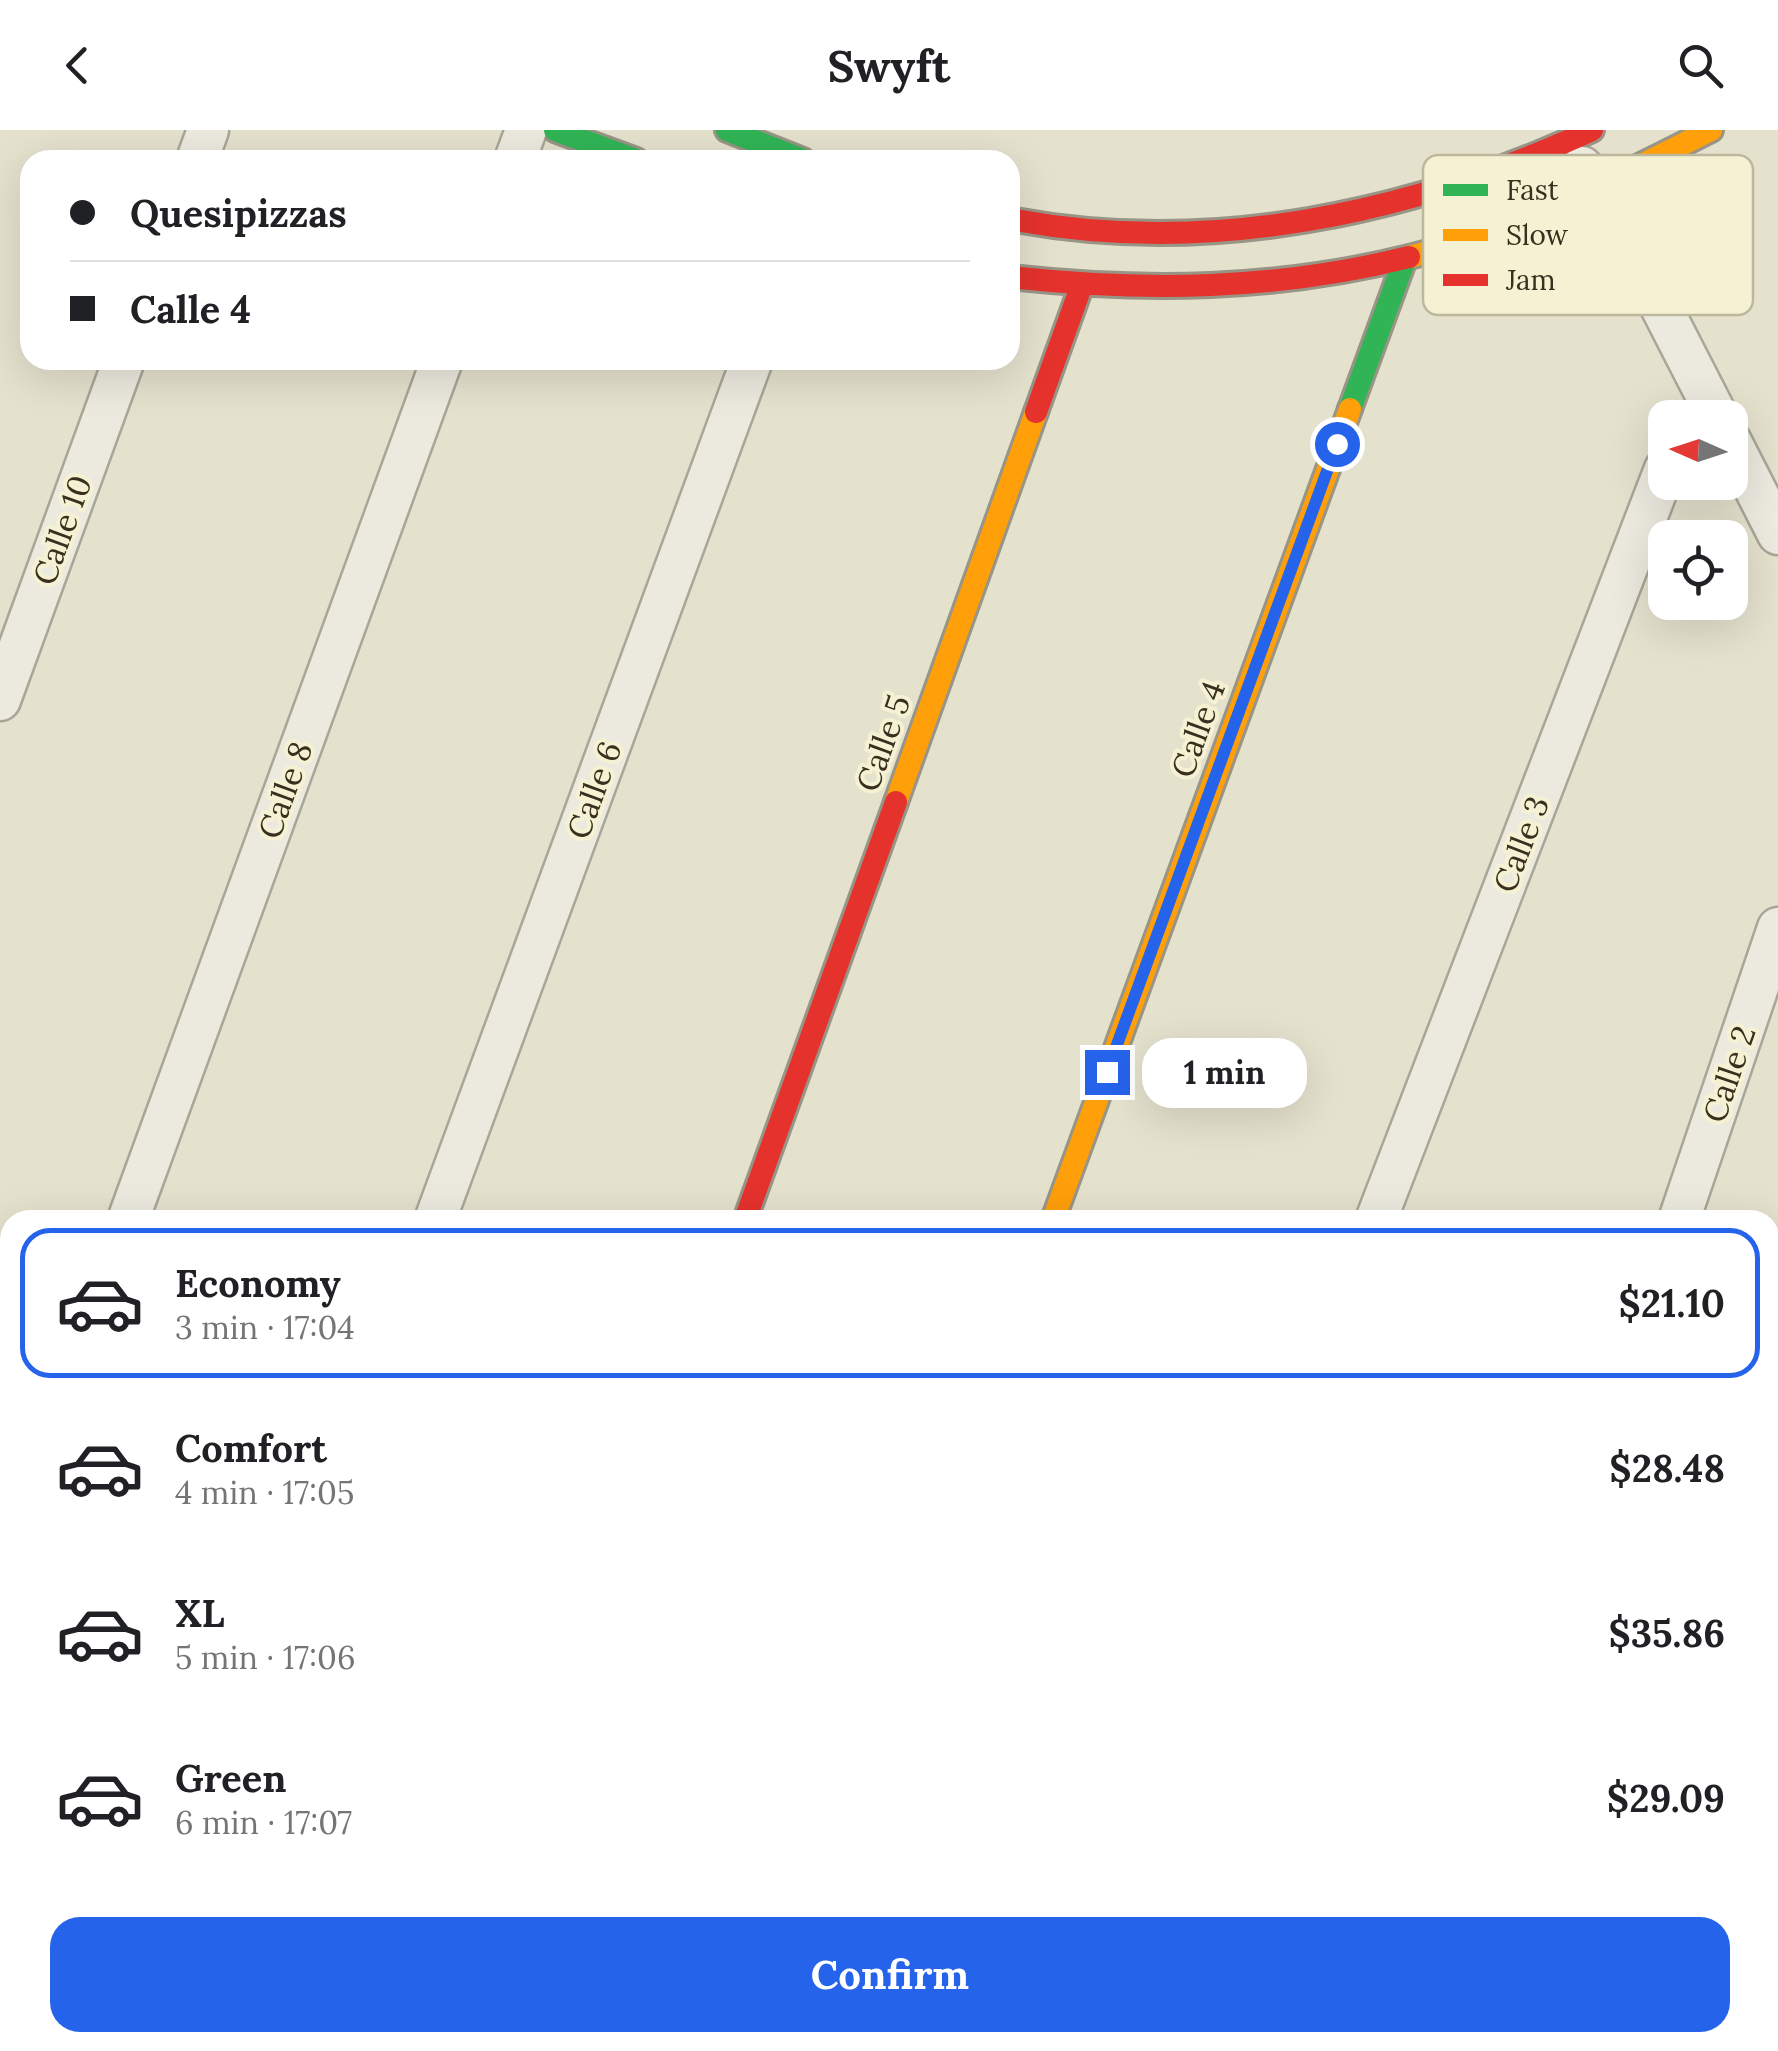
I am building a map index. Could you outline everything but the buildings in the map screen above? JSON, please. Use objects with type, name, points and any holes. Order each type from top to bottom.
[{"type":"street","points":[[555,130],[609,150]]},
{"type":"street","points":[[727,130],[778,150]]},
{"type":"street","points":[[1601,155],[1602,130]]},
{"type":"street","points":[[1661,155],[1711,130]]},
{"type":"street","points":[[1528,155],[1568,135]]},
{"type":"street","points":[[1020,220],[1106,231],[1206,232],[1293,225],[1423,196]]},
{"type":"street","points":[[1020,278],[1082,287],[1222,288],[1310,279],[1423,254]]},
{"type":"street","name":"Calle 4","points":[[1057,1210],[1405,260]]},
{"type":"street","name":"Calle 5","points":[[750,1210],[1082,287]]},
{"type":"street","points":[[1665,315],[1709,400]]},
{"type":"street","name":"Calle 10","points":[[0,700],[120,370]]},
{"type":"street","name":"Calle 8","points":[[132,1210],[438,370]]},
{"type":"street","name":"Calle 6","points":[[439,1210],[748,370]]},
{"type":"street","points":[[1692,400],[1699,380]]},
{"type":"street","points":[[1748,475],[1778,534]]},
{"type":"street","name":"Calle 3","points":[[1380,1210],[1653,500]]},
{"type":"street","name":"Calle 2","points":[[1682,1210],[1778,928]]},
{"type":"traffic: fast","points":[[555,130],[609,150]]},
{"type":"traffic: fast","points":[[727,130],[778,150]]},
{"type":"traffic: fast","points":[[1350,409],[1405,259]]},
{"type":"traffic: slow","points":[[1661,155],[1711,130]]},
{"type":"traffic: slow","points":[[1409,257],[1423,253]]},
{"type":"traffic: slow","points":[[1057,1210],[1350,409]]},
{"type":"traffic: slow","points":[[896,802],[1036,412]]},
{"type":"traffic: jam","points":[[1533,155],[1592,130]]},
{"type":"traffic: jam","points":[[1020,220],[1084,230],[1233,230],[1307,220],[1423,193]]},
{"type":"traffic: jam","points":[[1020,278],[1111,285],[1211,285],[1310,276],[1409,257]]},
{"type":"traffic: jam","points":[[1036,412],[1081,287]]},
{"type":"traffic: jam","points":[[749,1210],[896,802]]},
{"type":"route","points":[[1107,1072],[1337,444]]}]
